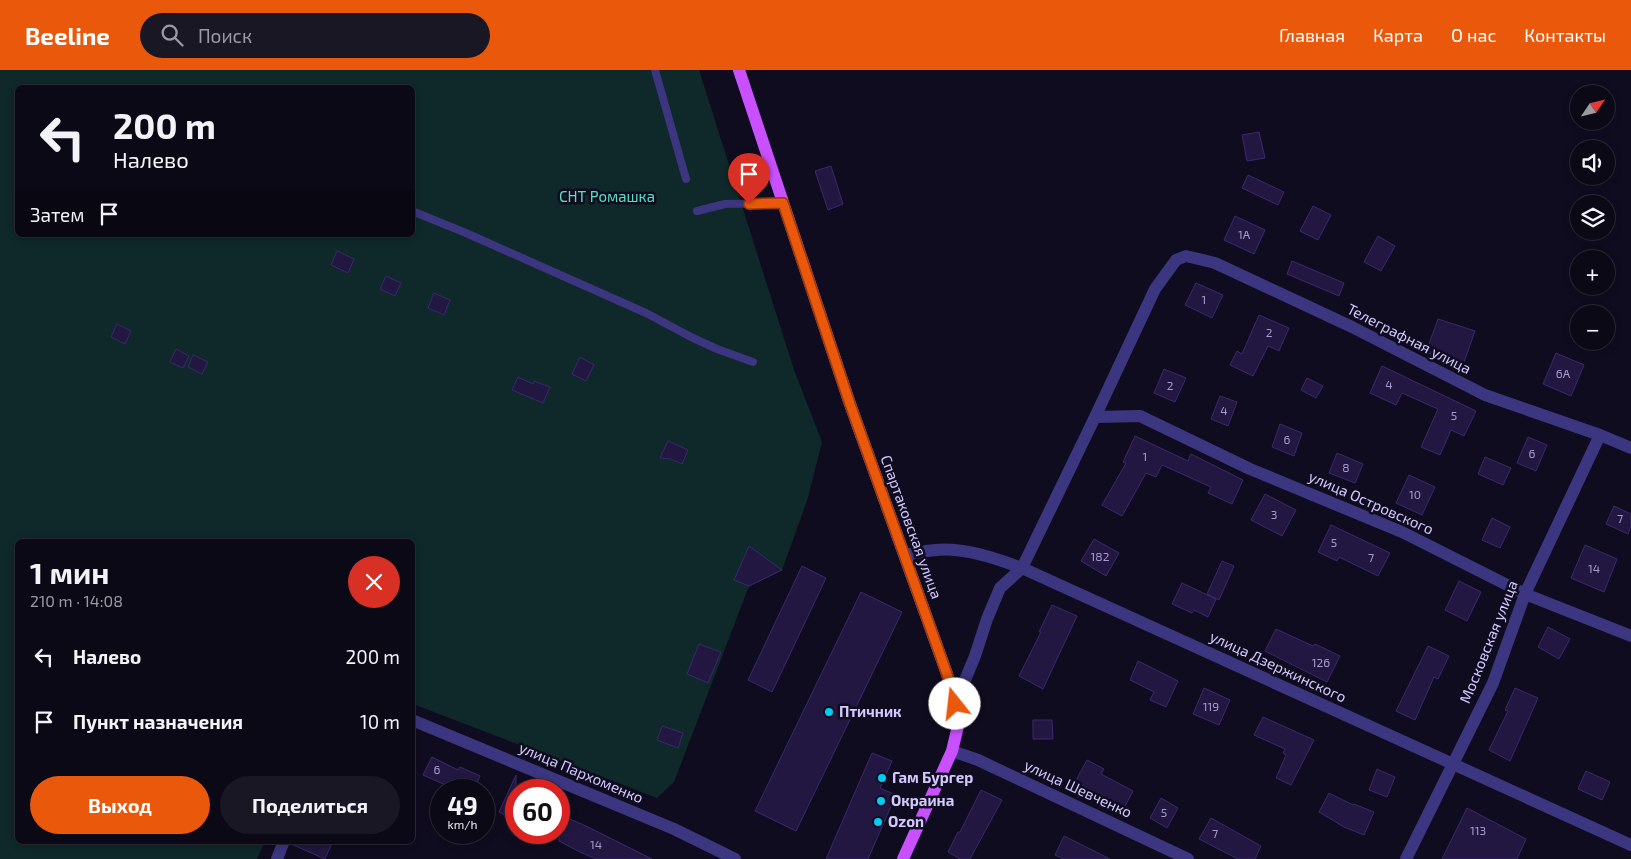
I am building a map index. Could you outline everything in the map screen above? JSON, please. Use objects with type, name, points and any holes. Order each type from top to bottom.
[{"type":"main road","name":"Спартаковская улица","points":[[739,70],[850,404],[947,674],[955,704],[958,726],[952,751],[902,859]]},
{"type":"street","name":"Телеграфная улица","points":[[1095,417],[1155,288],[1176,260],[1186,256],[1215,263],[1352,327],[1486,395],[1600,435],[1631,448]]},
{"type":"street","name":"улица Островского","points":[[1095,417],[1140,416],[1250,469],[1402,532],[1525,594],[1631,636]]},
{"type":"street","points":[[955,704],[1000,588],[1022,568],[1095,417]]},
{"type":"street","name":"Московская улица","points":[[1406,859],[1493,683],[1525,594],[1600,435]]},
{"type":"street","name":"улица Дзержинского","points":[[905,556],[927,551],[953,549],[986,555],[1022,568],[1631,845]]},
{"type":"street","name":"улица Пархоменко","points":[[415,721],[674,829],[735,859]]},
{"type":"street","name":"улица Шевченко","points":[[952,751],[978,760],[1188,859]]},
{"type":"street","points":[[277,859],[283,844]]},
{"type":"lane","points":[[655,70],[686,179]]},
{"type":"lane","points":[[697,211],[725,204],[783,203]]},
{"type":"lane","points":[[415,212],[646,312],[717,349],[753,362]]},
{"type":"green space","name":"СНТ Ромашка","points":[[0,70],[699,70],[794,370],[822,442],[807,501],[782,570],[749,586],[674,782],[657,798],[415,705],[415,539],[15,539],[15,844],[264,844],[257,859],[0,859]]},
{"type":"building","points":[[1259,132],[1265,158],[1247,161],[1242,135]]},
{"type":"building","points":[[831,166],[843,204],[828,210],[815,171]]},
{"type":"building","points":[[1248,175],[1284,192],[1278,205],[1242,188]]},
{"type":"building","points":[[1313,206],[1331,215],[1318,240],[1300,231]]},
{"type":"building","points":[[1235,216],[1265,230],[1254,254],[1224,240]]},
{"type":"building","points":[[1378,236],[1395,246],[1381,271],[1364,262]]},
{"type":"building","points":[[337,251],[354,259],[348,273],[331,265]]},
{"type":"building","points":[[1292,261],[1344,283],[1339,296],[1287,274]]},
{"type":"building","points":[[386,276],[401,283],[395,296],[380,289]]},
{"type":"building","points":[[1196,283],[1223,295],[1212,318],[1185,305]]},
{"type":"building","points":[[434,293],[450,300],[444,315],[428,308]]},
{"type":"building","points":[[1259,315],[1289,328],[1279,351],[1268,346],[1253,376],[1230,365],[1237,351],[1242,354]]},
{"type":"building","points":[[1438,319],[1475,331],[1463,365],[1426,352]]},
{"type":"building","points":[[117,324],[131,331],[125,344],[111,337]]},
{"type":"building","points":[[176,349],[189,356],[183,368],[170,362]]},
{"type":"building","points":[[1556,353],[1584,365],[1571,396],[1543,384]]},
{"type":"building","points":[[193,355],[208,362],[202,374],[188,367]]},
{"type":"building","points":[[580,357],[594,365],[586,381],[572,374]]},
{"type":"building","points":[[1382,366],[1476,411],[1464,436],[1451,430],[1440,455],[1421,447],[1438,409],[1402,393],[1396,405],[1370,393]]},
{"type":"building","points":[[1164,369],[1186,378],[1175,402],[1154,393]]},
{"type":"building","points":[[518,377],[533,384],[534,381],[550,387],[543,403],[512,390]]},
{"type":"building","points":[[1307,378],[1323,386],[1316,398],[1301,390]]},
{"type":"building","points":[[1220,396],[1237,402],[1228,426],[1211,419]]},
{"type":"building","points":[[1280,424],[1302,433],[1294,456],[1272,447]]},
{"type":"building","points":[[1135,436],[1188,461],[1191,454],[1243,480],[1232,504],[1208,493],[1211,487],[1162,465],[1156,477],[1146,473],[1122,516],[1102,505],[1126,463],[1123,462]]},
{"type":"building","points":[[1528,437],[1547,445],[1536,471],[1517,463]]},
{"type":"building","points":[[668,441],[688,450],[682,464],[671,459],[660,458]]},
{"type":"building","points":[[1337,453],[1363,464],[1355,483],[1329,473]]},
{"type":"building","points":[[1485,457],[1511,468],[1503,485],[1478,474]]},
{"type":"building","points":[[1409,475],[1435,487],[1422,515],[1396,503]]},
{"type":"building","points":[[1265,494],[1296,510],[1282,536],[1251,520]]},
{"type":"building","points":[[1614,506],[1631,514],[1631,526],[1628,534],[1606,524]]},
{"type":"building","points":[[1492,518],[1510,527],[1500,548],[1482,540]]},
{"type":"building","points":[[1331,525],[1390,553],[1378,576],[1339,557],[1337,561],[1318,552]]},
{"type":"building","points":[[1094,539],[1119,553],[1106,576],[1081,561]]},
{"type":"building","points":[[1585,545],[1617,559],[1604,592],[1571,578]]},
{"type":"building","points":[[749,546],[782,570],[749,586],[734,580]]},
{"type":"building","points":[[1222,561],[1234,566],[1219,600],[1207,594]]},
{"type":"building","points":[[802,566],[826,578],[772,692],[748,680]]},
{"type":"building","points":[[1459,581],[1481,592],[1467,621],[1445,610]]},
{"type":"building","points":[[1182,583],[1216,599],[1208,617],[1194,610],[1192,613],[1172,604]]},
{"type":"building","name":"Птичник","points":[[861,592],[902,612],[796,831],[755,811]]},
{"type":"building","points":[[1052,605],[1077,616],[1043,689],[1019,676]]},
{"type":"building","points":[[1548,627],[1570,639],[1559,659],[1538,647]]},
{"type":"building","points":[[1276,629],[1340,656],[1327,682],[1265,651]]},
{"type":"building","points":[[699,644],[721,652],[708,683],[687,674]]},
{"type":"building","points":[[1428,646],[1449,656],[1438,679],[1434,677],[1415,720],[1396,711]]},
{"type":"building","points":[[1138,661],[1178,681],[1166,707],[1150,700],[1154,692],[1130,680]]},
{"type":"building","points":[[1204,688],[1230,700],[1219,725],[1193,714]]},
{"type":"building","points":[[1515,688],[1538,698],[1510,761],[1489,750],[1508,711],[1505,710]]},
{"type":"building","points":[[1263,717],[1314,740],[1291,785],[1276,778],[1286,755],[1283,753],[1285,749],[1254,735]]},
{"type":"building","points":[[1033,720],[1052,720],[1053,739],[1033,739]]},
{"type":"building","points":[[662,726],[683,733],[678,748],[657,740]]},
{"type":"building","points":[[872,753],[892,761],[880,788],[896,795],[868,859],[826,859]]},
{"type":"building","points":[[432,757],[458,770],[460,767],[480,776],[479,779],[432,779],[423,775]]},
{"type":"building","points":[[1087,760],[1104,769],[1101,774],[1133,791],[1124,808],[1075,782]]},
{"type":"building","points":[[1377,769],[1395,777],[1387,797],[1369,790]]},
{"type":"building","points":[[1586,771],[1610,782],[1602,800],[1578,789]]},
{"type":"building","points":[[981,790],[1002,800],[970,859],[960,859],[948,852]]},
{"type":"building","points":[[1329,793],[1353,805],[1374,812],[1364,835],[1344,827],[1319,812]]},
{"type":"building","points":[[1161,798],[1178,808],[1167,828],[1150,818]]},
{"type":"building","points":[[505,799],[505,815],[499,812]]},
{"type":"building","points":[[1467,808],[1526,839],[1517,859],[1442,859]]},
{"type":"building","points":[[1211,818],[1261,846],[1255,859],[1238,859],[1199,839]]},
{"type":"building","points":[[570,819],[652,859],[596,859],[565,844],[570,844]]},
{"type":"building","points":[[1064,836],[1110,859],[1064,859],[1055,855]]},
{"type":"building","points":[[291,844],[332,844],[325,859]]},
{"type":"place","name":"Птичник","points":[[829,712]]},
{"type":"place","name":"Гам Бургер","points":[[882,778]]},
{"type":"place","name":"Окраина","points":[[881,801]]},
{"type":"place","name":"Ozon","points":[[878,822]]},
{"type":"route","points":[[749,204],[783,203],[850,404],[947,674],[955,704]]}]
